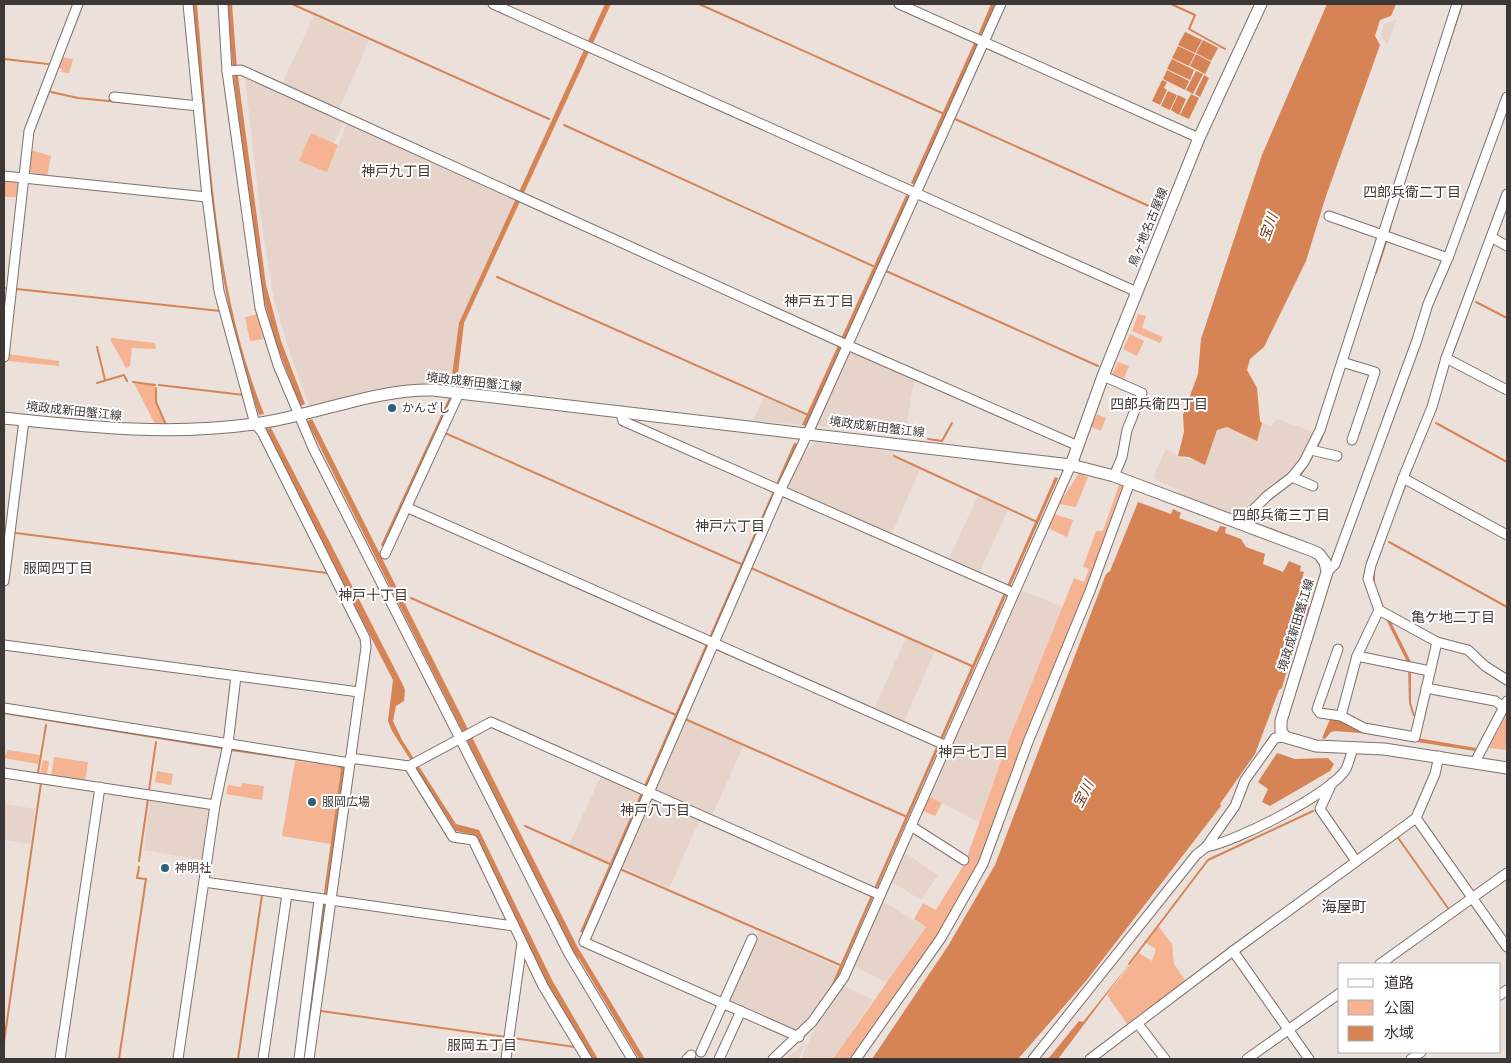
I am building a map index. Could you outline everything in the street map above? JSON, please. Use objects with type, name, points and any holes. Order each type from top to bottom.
[{"type":"main road","name":"鳥ヶ地名古屋線","points":[[1071,465],[1076,445],[1103,376],[1199,138],[1260,4]]},
{"type":"main road","name":"境政成新田蟹江線","points":[[4,418],[154,431],[199,430],[255,424],[401,392],[419,390],[620,411],[1071,465],[1114,476],[1319,554],[1325,562],[1327,572],[1317,610],[1283,710],[1281,731],[1285,737]]},
{"type":"main road","points":[[1285,737],[1316,746],[1353,747],[1439,756],[1507,768]]},
{"type":"street","points":[[4,357],[29,130],[78,4]]},
{"type":"street","points":[[188,4],[207,197],[220,291],[255,424],[262,432],[363,630],[366,647],[309,1059]]},
{"type":"street","points":[[223,4],[260,308],[278,365],[313,448],[462,737],[569,954],[632,1059]]},
{"type":"street","points":[[493,4],[1137,292]]},
{"type":"street","points":[[899,4],[1199,138]]},
{"type":"street","points":[[799,1037],[584,942],[646,792],[778,489],[808,433],[843,344],[1001,4]]},
{"type":"street","points":[[1239,524],[1267,496],[1292,477],[1311,450],[1320,430],[1457,4]]},
{"type":"street","points":[[232,71],[520,197],[843,344],[1076,445]]},
{"type":"street","points":[[114,97],[198,106]]},
{"type":"street","points":[[1327,572],[1335,564],[1417,340],[1428,304],[1448,258],[1507,97]]},
{"type":"street","points":[[4,176],[207,197]]},
{"type":"street","points":[[1507,194],[1494,239],[1371,565],[1368,579],[1379,610],[1437,642],[1468,650],[1485,666],[1507,680]]},
{"type":"street","points":[[1329,216],[1448,258]]},
{"type":"street","points":[[1494,239],[1507,246]]},
{"type":"street","points":[[1449,359],[1507,390]]},
{"type":"street","points":[[1342,362],[1375,372],[1352,440]]},
{"type":"street","points":[[1103,376],[1142,393],[1127,430],[1122,457],[1114,476]]},
{"type":"street","points":[[385,554],[408,508],[459,393]]},
{"type":"street","points":[[620,411],[623,421],[1010,591]]},
{"type":"street","points":[[4,581],[24,420]]},
{"type":"street","points":[[1311,450],[1337,456]]},
{"type":"street","points":[[773,1059],[799,1037],[826,1004],[844,977],[876,893],[912,826],[942,744],[1010,591],[1071,465]]},
{"type":"street","points":[[1292,477],[1313,486]]},
{"type":"street","points":[[1405,479],[1507,535]]},
{"type":"street","points":[[856,1059],[941,938],[982,864],[1028,742],[1090,592],[1130,482]]},
{"type":"street","points":[[408,508],[942,744]]},
{"type":"street","points":[[1341,716],[1357,656],[1379,610]]},
{"type":"street","points":[[1338,649],[1317,709],[1320,713],[1341,716],[1364,728],[1415,737],[1437,642]]},
{"type":"street","points":[[4,645],[359,692]]},
{"type":"street","points":[[1357,656],[1430,671]]},
{"type":"street","points":[[178,1059],[215,805],[228,744],[236,676]]},
{"type":"street","points":[[1426,688],[1506,704],[1475,762]]},
{"type":"street","points":[[4,708],[228,744],[350,760],[412,764],[491,722],[876,893]]},
{"type":"street","points":[[1033,1059],[1196,855],[1206,847],[1235,806],[1245,780],[1275,738],[1285,737]]},
{"type":"street","points":[[1206,847],[1218,845],[1252,831],[1332,783],[1346,769],[1353,747]]},
{"type":"street","points":[[1090,1059],[1233,951],[1416,818],[1436,774],[1439,756]]},
{"type":"street","points":[[412,764],[453,837],[473,840],[543,986],[587,1059]]},
{"type":"street","points":[[4,773],[215,805]]},
{"type":"street","points":[[1332,783],[1320,810],[1356,861]]},
{"type":"street","points":[[60,1059],[100,787]]},
{"type":"street","points":[[1416,818],[1507,947]]},
{"type":"street","points":[[912,826],[964,860]]},
{"type":"street","points":[[1381,963],[1507,873]]},
{"type":"street","points":[[204,882],[319,900],[514,926]]},
{"type":"street","points":[[263,1059],[287,894]]},
{"type":"street","points":[[298,1059],[319,900]]},
{"type":"street","points":[[700,1052],[752,939]]},
{"type":"street","points":[[506,1059],[522,943]]},
{"type":"street","points":[[1233,951],[1309,1059]]},
{"type":"street","points":[[1247,1059],[1338,994]]},
{"type":"street","points":[[719,1059],[741,1011]]},
{"type":"street","points":[[1138,1024],[1166,1059]]},
{"type":"shaded area","points":[[314,16],[369,41],[338,111],[281,86]]},
{"type":"shaded area","points":[[1397,19],[1387,45],[1381,36],[1384,24]]},
{"type":"shaded area","points":[[245,78],[344,122],[334,143],[311,133],[300,161],[327,172],[347,123],[516,200],[459,323],[451,384],[377,389],[310,407],[292,360],[274,300],[261,218]]},
{"type":"shaded area","points":[[850,349],[914,379],[905,436],[817,426],[819,416]]},
{"type":"shaded area","points":[[764,397],[806,416],[802,425],[753,420]]},
{"type":"shaded area","points":[[1277,419],[1316,433],[1300,465],[1248,509],[1241,507],[1237,517],[1177,494],[1178,489],[1156,480],[1154,476],[1166,449],[1178,456],[1203,462],[1217,430],[1227,427],[1257,440],[1262,423],[1271,426]]},
{"type":"shaded area","points":[[816,441],[894,452],[893,457],[920,469],[891,535],[790,490],[789,483],[803,455]]},
{"type":"shaded area","points":[[978,496],[1008,510],[978,575],[948,561]]},
{"type":"shaded area","points":[[1020,590],[1063,607],[1006,747],[979,822],[928,796]]},
{"type":"shaded area","points":[[906,638],[935,651],[904,721],[874,709]]},
{"type":"shaded area","points":[[684,720],[743,746],[712,816],[653,790]]},
{"type":"shaded area","points":[[601,776],[641,794],[610,865],[568,847]]},
{"type":"shaded area","points":[[150,799],[209,808],[211,811],[204,860],[144,850]]},
{"type":"shaded area","points":[[652,799],[700,819],[669,888],[621,867]]},
{"type":"shaded area","points":[[4,804],[35,809],[30,844],[4,840]]},
{"type":"shaded area","points":[[903,852],[938,875],[921,900],[891,881]]},
{"type":"shaded area","points":[[882,901],[925,927],[887,983],[853,965]]},
{"type":"shaded area","points":[[759,932],[839,967],[824,1002],[800,1032],[728,1000]]},
{"type":"shaded area","points":[[844,986],[873,1000],[833,1059],[801,1059],[817,1025]]},
{"type":"shaded area","points":[[807,1040],[798,1059],[785,1059],[795,1052]]},
{"type":"green space","points":[[62,57],[73,59],[69,73],[61,72],[62,69],[58,68]]},
{"type":"green space","points":[[311,133],[338,145],[327,172],[299,161]]},
{"type":"green space","points":[[31,150],[51,156],[47,176],[29,172]]},
{"type":"green space","points":[[4,179],[18,183],[16,197],[4,197]]},
{"type":"green space","points":[[258,314],[263,339],[250,341],[245,317]]},
{"type":"green space","points":[[1138,314],[1146,316],[1142,328],[1163,337],[1160,343],[1132,331]]},
{"type":"green space","points":[[1130,334],[1144,341],[1137,356],[1123,349]]},
{"type":"green space","points":[[110,339],[155,343],[156,349],[132,348],[130,366],[126,368]]},
{"type":"green space","points":[[8,354],[59,361],[59,366],[8,361]]},
{"type":"green space","points":[[1118,362],[1129,366],[1124,378],[1120,380],[1111,377]]},
{"type":"green space","points":[[134,383],[155,385],[155,402],[165,425],[155,424]]},
{"type":"green space","points":[[1097,414],[1106,418],[1101,431],[1091,427]]},
{"type":"green space","points":[[1079,473],[1088,477],[1076,507],[1059,504]]},
{"type":"green space","points":[[1120,482],[1125,484],[1124,493],[988,847],[926,957],[854,1059],[833,1059],[926,927],[914,919],[923,903],[936,910],[965,863],[1006,747],[1074,578],[1084,582],[1089,569],[1083,567],[1096,531],[1103,531]]},
{"type":"green space","points":[[1054,514],[1073,520],[1067,537],[1048,528]]},
{"type":"green space","points":[[1507,713],[1507,750],[1489,748]]},
{"type":"green space","points":[[8,750],[40,755],[38,764],[4,758]]},
{"type":"green space","points":[[54,757],[88,762],[85,781],[51,776]]},
{"type":"green space","points":[[43,760],[49,761],[47,775],[40,774]]},
{"type":"green space","name":"服岡広場","points":[[295,761],[336,766],[341,769],[331,844],[282,836]]},
{"type":"green space","points":[[157,771],[173,774],[171,785],[155,782]]},
{"type":"green space","points":[[242,783],[264,786],[262,800],[226,794],[228,785],[241,787]]},
{"type":"green space","points":[[928,796],[942,803],[935,816],[921,810]]},
{"type":"green space","points":[[1158,926],[1172,944],[1174,964],[1186,981],[1127,1024],[1107,995],[1139,953],[1152,961],[1156,949],[1146,943]]},
{"type":"water","points":[[192,4],[197,4],[210,159],[223,263],[233,315],[247,365],[264,414],[259,415],[243,365],[221,263],[207,160]]},
{"type":"water","points":[[227,4],[232,4],[237,69],[266,285],[281,341],[305,404],[300,406],[276,343],[260,286],[234,81]]},
{"type":"water","points":[[605,4],[611,4],[464,323],[455,399],[385,549],[381,545],[449,398],[459,323]]},
{"type":"water","points":[[991,4],[996,4],[982,34],[978,35]]},
{"type":"water","name":"宝川","points":[[1327,4],[1396,4],[1391,16],[1380,20],[1375,36],[1380,45],[1326,196],[1306,261],[1264,347],[1250,359],[1247,370],[1257,388],[1260,421],[1262,423],[1257,441],[1227,427],[1217,430],[1205,465],[1189,457],[1178,456],[1184,432],[1183,415],[1198,374],[1201,339],[1262,155]]},
{"type":"water","points":[[1185,32],[1202,40],[1195,53],[1178,45]]},
{"type":"water","points":[[1203,40],[1218,48],[1211,61],[1196,53]]},
{"type":"water","points":[[974,43],[978,45],[915,185],[911,183]]},
{"type":"water","points":[[1178,46],[1195,54],[1189,66],[1172,58]]},
{"type":"water","points":[[1196,54],[1211,62],[1205,74],[1190,66]]},
{"type":"water","points":[[1172,59],[1194,70],[1190,80],[1167,69]]},
{"type":"water","points":[[1167,70],[1189,81],[1185,90],[1163,79]]},
{"type":"water","points":[[1196,71],[1203,74],[1193,94],[1186,90]]},
{"type":"water","points":[[1204,75],[1209,78],[1200,97],[1195,94]]},
{"type":"water","points":[[1162,80],[1167,82],[1164,88],[1167,90],[1160,105],[1152,101]]},
{"type":"water","points":[[1168,91],[1177,95],[1170,110],[1161,106]]},
{"type":"water","points":[[1191,94],[1199,98],[1189,119],[1180,115]]},
{"type":"water","points":[[1178,95],[1186,99],[1179,115],[1171,110]]},
{"type":"water","points":[[906,195],[910,197],[806,426],[802,425]]},
{"type":"water","points":[[1507,206],[1453,354],[1436,408],[1375,566],[1375,585],[1384,607],[1380,605],[1371,575]]},
{"type":"water","points":[[312,419],[577,946],[645,1059],[639,1059],[580,960],[574,954],[307,421]]},
{"type":"water","points":[[271,428],[403,685],[405,690],[404,701],[396,706],[393,721],[402,740],[456,824],[479,830],[552,980],[598,1059],[591,1059],[546,984],[475,835],[456,831],[392,731],[388,721],[393,680],[264,430]]},
{"type":"water","points":[[794,443],[799,444],[583,933],[580,932]]},
{"type":"water","points":[[1055,477],[1058,478],[837,979],[824,1002]]},
{"type":"water","name":"宝川","points":[[1138,502],[1171,514],[1173,509],[1181,513],[1179,518],[1217,532],[1220,526],[1226,527],[1225,533],[1241,539],[1246,547],[1265,554],[1263,564],[1283,572],[1289,561],[1301,566],[1300,571],[1304,572],[1299,590],[1299,603],[1311,607],[1296,636],[1285,667],[1287,670],[1282,688],[1279,690],[1255,754],[1220,804],[1221,806],[1086,981],[1018,1059],[872,1059],[948,946],[995,865],[1106,574],[1110,571]]},
{"type":"water","points":[[1385,617],[1389,618],[1411,662],[1411,703],[1415,716],[1413,716],[1409,703],[1408,664]]},
{"type":"water","points":[[1331,717],[1364,729],[1476,748],[1475,751],[1360,733],[1335,731],[1331,732],[1325,739],[1322,738]]},
{"type":"water","points":[[231,749],[343,765],[344,769],[304,1059],[301,1059],[341,769],[336,766],[231,751]]},
{"type":"water","points":[[1277,753],[1295,759],[1328,758],[1334,764],[1330,771],[1270,806],[1262,802],[1268,789],[1258,782]]},
{"type":"water","points":[[1131,962],[1058,1059],[1048,1059],[1079,1021],[1083,1022]]},
{"type":"waterway","points":[[292,4],[549,119]]},
{"type":"waterway","points":[[699,4],[942,113]]},
{"type":"waterway","points":[[1171,4],[1195,15],[1189,29],[1225,49]]},
{"type":"waterway","points":[[1448,47],[1462,4]]},
{"type":"waterway","points":[[4,59],[48,64]]},
{"type":"waterway","points":[[51,92],[78,98],[170,107]]},
{"type":"waterway","points":[[955,119],[1160,211]]},
{"type":"waterway","points":[[564,125],[873,266]]},
{"type":"waterway","points":[[1414,152],[1418,140]]},
{"type":"waterway","points":[[1389,232],[1393,216]]},
{"type":"waterway","points":[[1376,273],[1386,242]]},
{"type":"waterway","points":[[886,271],[1098,366]]},
{"type":"waterway","points":[[497,277],[806,414]]},
{"type":"waterway","points":[[1363,310],[1371,286]]},
{"type":"waterway","points":[[17,289],[220,311]]},
{"type":"waterway","points":[[1476,302],[1507,318]]},
{"type":"waterway","points":[[97,347],[105,380]]},
{"type":"waterway","points":[[97,383],[124,375],[127,381]]},
{"type":"waterway","points":[[133,382],[155,385]]},
{"type":"waterway","points":[[159,385],[244,395]]},
{"type":"waterway","points":[[156,388],[156,402],[166,425]]},
{"type":"waterway","points":[[928,439],[942,441],[952,423]]},
{"type":"waterway","points":[[1436,423],[1507,462]]},
{"type":"waterway","points":[[445,433],[741,564]]},
{"type":"waterway","points":[[1317,447],[1322,437]]},
{"type":"waterway","points":[[894,456],[1035,521]]},
{"type":"waterway","points":[[1301,474],[1312,457]]},
{"type":"waterway","points":[[16,533],[327,573]]},
{"type":"waterway","points":[[1389,542],[1507,607]]},
{"type":"waterway","points":[[751,568],[972,666]]},
{"type":"waterway","points":[[411,598],[676,715]]},
{"type":"waterway","points":[[4,713],[221,748]]},
{"type":"waterway","points":[[685,719],[905,816]]},
{"type":"waterway","points":[[38,773],[46,725]]},
{"type":"waterway","points":[[149,790],[156,742]]},
{"type":"waterway","points":[[4,1042],[41,783]]},
{"type":"waterway","points":[[139,861],[148,799]]},
{"type":"waterway","points":[[1129,964],[1208,860],[1313,811]]},
{"type":"waterway","points":[[525,826],[610,864]]},
{"type":"waterway","points":[[1396,835],[1450,911]]},
{"type":"waterway","points":[[119,1059],[146,879],[137,878],[139,867]]},
{"type":"waterway","points":[[620,869],[840,965]]},
{"type":"waterway","points":[[238,1059],[262,895]]},
{"type":"waterway","points":[[321,1011],[506,1037]]},
{"type":"waterway","points":[[513,1038],[575,1047]]},
{"type":"place","name":"かんざし","points":[[392,408]]},
{"type":"place","name":"服岡広場","points":[[312,802]]},
{"type":"place","name":"神明社","points":[[165,868]]},
{"type":"district","name":"神戸九丁目","points":[[396,171]]},
{"type":"district","name":"四郎兵衛二丁目","points":[[1412,192]]},
{"type":"district","name":"神戸五丁目","points":[[819,301]]},
{"type":"district","name":"四郎兵衛四丁目","points":[[1159,404]]},
{"type":"district","name":"四郎兵衛三丁目","points":[[1281,515]]},
{"type":"district","name":"神戸六丁目","points":[[730,526]]},
{"type":"district","name":"服岡四丁目","points":[[58,568]]},
{"type":"district","name":"神戸十丁目","points":[[373,595]]},
{"type":"district","name":"亀ケ地二丁目","points":[[1453,617]]},
{"type":"district","name":"神戸七丁目","points":[[973,752]]},
{"type":"district","name":"神戸八丁目","points":[[655,810]]},
{"type":"district","name":"海屋町","points":[[1344,907]]},
{"type":"district","name":"服岡五丁目","points":[[482,1045]]}]
